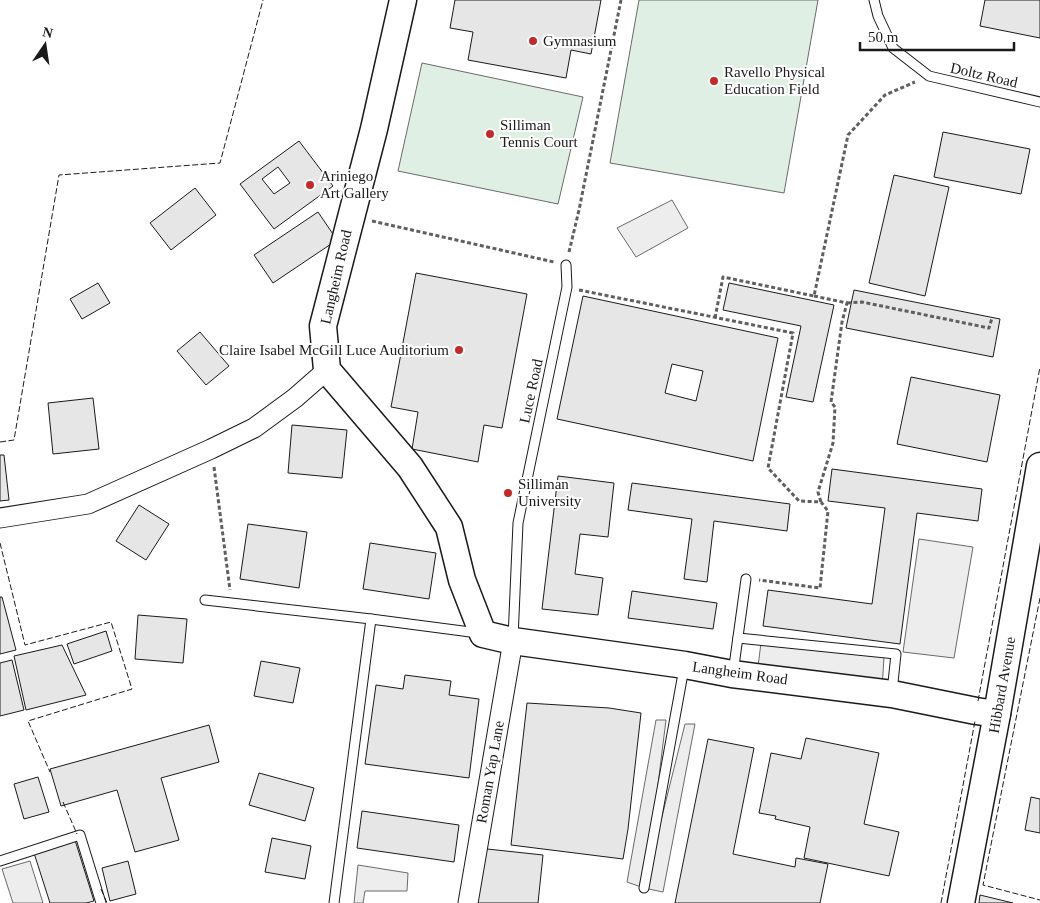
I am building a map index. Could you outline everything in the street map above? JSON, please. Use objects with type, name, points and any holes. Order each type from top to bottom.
[{"type":"street","name":"Langheim Road","points":[[327,370],[323,326],[374,129],[403,0]]},
{"type":"street","points":[[0,518],[88,504],[212,449],[254,428],[295,398],[327,370],[410,467],[449,527],[462,580],[483,634]]},
{"type":"street","name":"Hibbard Avenue","points":[[960,903],[997,714],[1037,494],[1040,466]]},
{"type":"street","name":"Langheim Road","points":[[483,634],[512,641],[685,665],[732,674],[892,694],[997,714]]},
{"type":"street","name":"Roman Yap Lane","points":[[468,903],[512,641]]},
{"type":"lane","name":"Doltz Road","points":[[874,0],[878,16],[893,48],[929,76],[1040,102]]},
{"type":"lane","name":"Luce Road","points":[[512,641],[518,523],[567,287],[566,265]]},
{"type":"lane","points":[[732,674],[746,579]]},
{"type":"lane","name":"Langheim Road","points":[[205,600],[483,634]]},
{"type":"lane","points":[[334,903],[371,619]]},
{"type":"lane","points":[[738,638],[896,654],[892,694]]},
{"type":"lane","points":[[644,888],[685,665]]},
{"type":"lane","points":[[0,861],[80,835],[101,903]]},
{"type":"path","points":[[351,216],[566,265],[579,210],[621,0]]},
{"type":"path","points":[[814,296],[848,136],[885,95],[929,76]]},
{"type":"path","points":[[715,318],[723,277],[847,303],[862,302],[990,328],[992,318]]},
{"type":"path","points":[[567,287],[793,333],[768,468],[799,501],[821,502]]},
{"type":"path","points":[[746,579],[820,588],[828,511],[821,502],[818,492],[833,443],[835,407],[831,402],[842,322],[847,303]]},
{"type":"path","points":[[212,449],[232,603]]},
{"type":"green space","name":"Ravello Physical Education Field","points":[[639,0],[818,0],[784,193],[610,163]]},
{"type":"green space","name":"Silliman Tennis Court","points":[[422,63],[583,97],[558,204],[398,171]]},
{"type":"shaded area","points":[[672,200],[688,228],[636,257],[617,228]]},
{"type":"shaded area","points":[[919,539],[973,547],[954,658],[903,652]]},
{"type":"shaded area","points":[[761,643],[884,657],[882,689],[757,674]]},
{"type":"shaded area","points":[[656,720],[666,720],[646,881],[685,724],[695,724],[663,892],[627,882]]},
{"type":"shaded area","points":[[30,861],[43,903],[13,903],[2,869]]},
{"type":"shaded area","points":[[358,865],[408,873],[407,891],[365,891],[363,903],[354,903]]},
{"type":"building","name":"Gymnasium","points":[[455,0],[601,0],[591,54],[571,50],[566,78],[468,60],[473,32],[450,28]]},
{"type":"building","points":[[985,0],[1040,0],[1040,38],[980,26]]},
{"type":"building","points":[[943,132],[1030,149],[1021,194],[934,177]]},
{"type":"building","name":"Ariniego Art Gallery","points":[[299,141],[333,186],[274,229],[240,184]],"holes":[[[278,167],[290,183],[274,194],[262,179]]]},
{"type":"building","points":[[894,175],[949,187],[925,296],[869,283]]},
{"type":"building","points":[[195,188],[216,215],[171,250],[150,223]]},
{"type":"building","points":[[318,212],[337,240],[273,283],[254,255]]},
{"type":"building","name":"Claire Isabel McGill Luce Auditorium","points":[[416,273],[527,294],[502,428],[484,425],[478,462],[412,449],[418,412],[391,407]]},
{"type":"building","points":[[98,283],[110,303],[82,319],[70,299]]},
{"type":"building","points":[[729,283],[834,305],[813,402],[786,397],[801,326],[723,310]]},
{"type":"building","points":[[854,290],[1000,319],[993,357],[846,328]]},
{"type":"building","points":[[583,296],[778,338],[753,461],[557,419]],"holes":[[[672,364],[703,371],[696,401],[665,393]]]},
{"type":"building","points":[[200,332],[229,366],[206,385],[177,351]]},
{"type":"building","points":[[911,377],[1000,395],[987,462],[897,444]]},
{"type":"building","points":[[93,398],[99,449],[53,454],[48,403]]},
{"type":"building","points":[[292,425],[347,430],[342,478],[288,473]]},
{"type":"building","points":[[0,455],[4,455],[9,500],[0,501]]},
{"type":"building","points":[[832,469],[982,489],[978,521],[917,513],[900,644],[763,626],[768,590],[872,604],[885,508],[828,501]]},
{"type":"building","points":[[558,476],[614,483],[608,537],[580,534],[575,574],[603,578],[598,615],[542,609]]},
{"type":"building","points":[[632,483],[790,504],[787,531],[714,521],[707,582],[684,579],[692,519],[628,510]]},
{"type":"building","points":[[139,505],[169,524],[146,560],[116,541]]},
{"type":"building","points":[[248,524],[307,532],[299,588],[240,579]]},
{"type":"building","points":[[370,543],[436,553],[429,599],[363,589]]},
{"type":"building","points":[[632,591],[717,603],[713,629],[628,618]]},
{"type":"building","points":[[0,597],[2,597],[16,650],[0,654]]},
{"type":"building","points":[[138,615],[187,619],[183,663],[135,659]]},
{"type":"building","points":[[106,631],[112,651],[74,664],[67,644]]},
{"type":"building","points":[[62,645],[86,695],[26,710],[14,656]]},
{"type":"building","points":[[12,660],[24,710],[0,716],[0,663]]},
{"type":"building","points":[[261,661],[300,668],[293,703],[254,696]]},
{"type":"building","points":[[405,675],[451,681],[449,695],[479,699],[469,778],[365,764],[376,685],[403,689]]},
{"type":"building","points":[[527,703],[609,708],[641,713],[623,859],[511,845]]},
{"type":"building","points":[[209,725],[219,762],[161,778],[179,840],[135,852],[117,790],[61,806],[50,769]]},
{"type":"building","points":[[806,738],[879,753],[864,824],[899,832],[889,876],[804,858],[810,827],[775,819],[776,816],[759,813],[771,753],[801,759]]},
{"type":"building","points":[[708,739],[754,748],[733,854],[795,867],[796,858],[828,864],[820,903],[675,903]]},
{"type":"building","points":[[259,773],[314,788],[305,821],[249,805]]},
{"type":"building","points":[[38,777],[49,812],[24,819],[14,784]]},
{"type":"building","points":[[1031,797],[1040,799],[1040,833],[1025,830]]},
{"type":"building","points":[[362,811],[459,825],[454,862],[357,848]]},
{"type":"building","points":[[272,838],[311,846],[305,879],[265,872]]},
{"type":"building","points":[[75,840],[94,901],[86,903],[50,903],[34,853]]},
{"type":"building","points":[[478,848],[543,855],[538,903],[472,903]]},
{"type":"building","points":[[128,861],[136,894],[110,901],[102,868]]},
{"type":"building","points":[[980,895],[1013,903],[979,903]]},
{"type":"fence","points":[[0,442],[14,440],[59,175],[220,163],[263,0]]},
{"type":"fence","points":[[978,701],[1040,367]]},
{"type":"fence","points":[[0,543],[25,645],[111,622],[132,689],[28,721],[50,772]]},
{"type":"fence","points":[[1040,598],[983,885],[1040,900]]},
{"type":"fence","points":[[941,903],[975,721]]},
{"type":"fence","points":[[63,802],[77,834]]},
{"type":"fence","points":[[101,889],[107,903]]},
{"type":"place","name":"Gymnasium","points":[[533,41]]},
{"type":"place","name":"Ravello Physical Education Field","points":[[714,81]]},
{"type":"place","name":"Silliman Tennis Court","points":[[490,134]]},
{"type":"place","name":"Ariniego Art Gallery","points":[[310,185]]},
{"type":"place","name":"Claire Isabel McGill Luce Auditorium","points":[[459,350]]},
{"type":"place","name":"Silliman University","points":[[508,493]]}]
